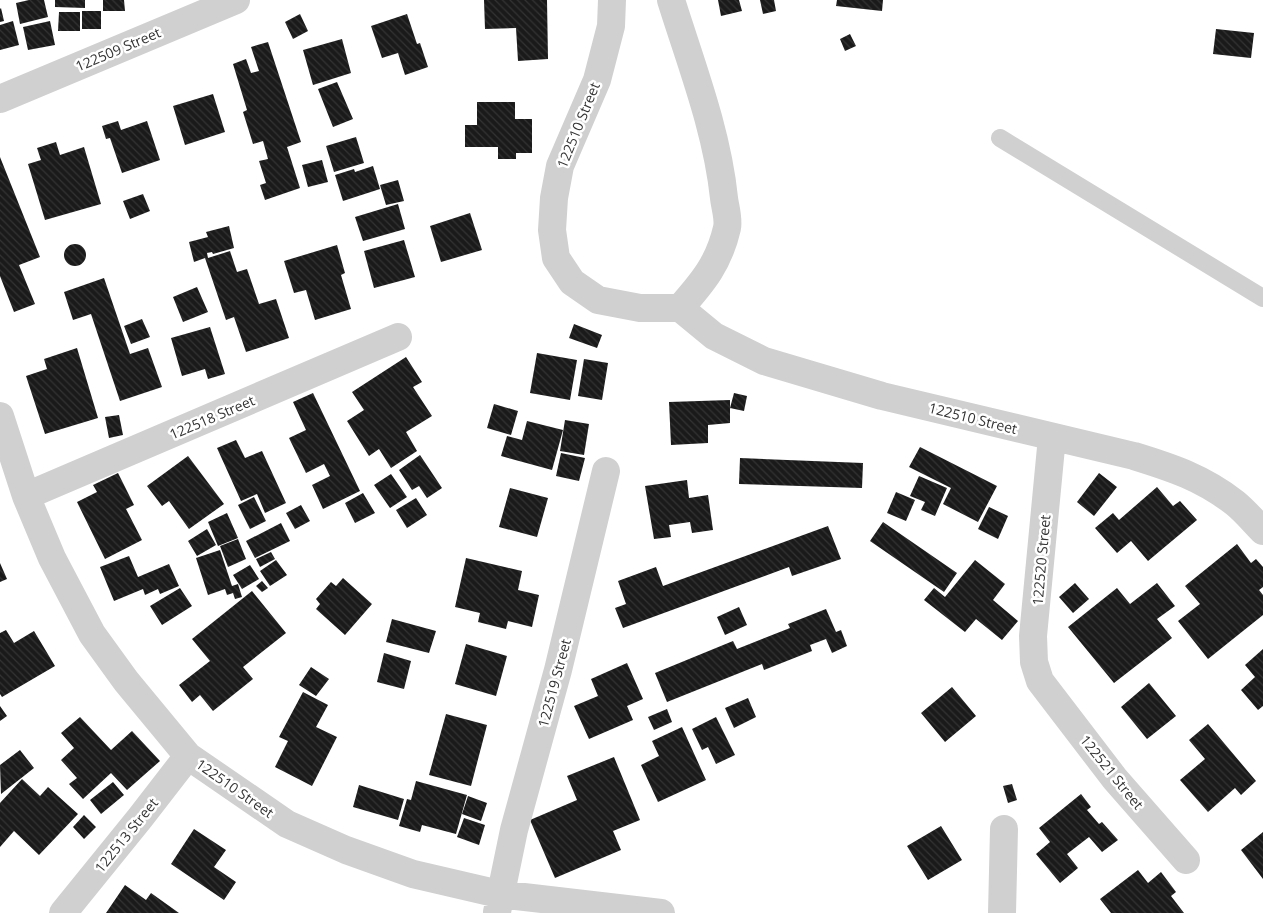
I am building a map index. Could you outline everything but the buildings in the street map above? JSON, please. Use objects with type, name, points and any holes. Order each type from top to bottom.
[{"type":"street","name":"122509 Street","points":[[0,99],[236,0]]},
{"type":"street","name":"122510 Street","points":[[612,0],[611,26],[597,80],[560,166],[554,198],[552,230],[556,258],[572,282],[598,300],[640,308],[680,308],[714,336],[764,361],[882,396],[1134,456],[1182,472],[1206,482],[1236,504],[1263,531]]},
{"type":"street","points":[[671,0],[704,103],[722,174],[728,225],[721,250],[706,278],[680,308]]},
{"type":"street","name":"122518 Street","points":[[26,496],[398,337]]},
{"type":"street","name":"122510 Street","points":[[0,416],[26,496],[52,558],[92,634],[126,681],[188,756],[287,824],[346,850],[498,903],[661,913]]},
{"type":"street","name":"122520 Street","points":[[1040,681],[1034,662],[1034,636],[1052,437]]},
{"type":"street","name":"122519 Street","points":[[498,903],[514,830],[558,670],[606,471]]},
{"type":"street","name":"122521 Street","points":[[1040,681],[1115,778],[1186,860]]},
{"type":"street","name":"122513 Street","points":[[63,913],[188,756]]},
{"type":"street","points":[[1002,913],[1004,829]]},
{"type":"lane","points":[[1000,138],[1263,298]]}]
